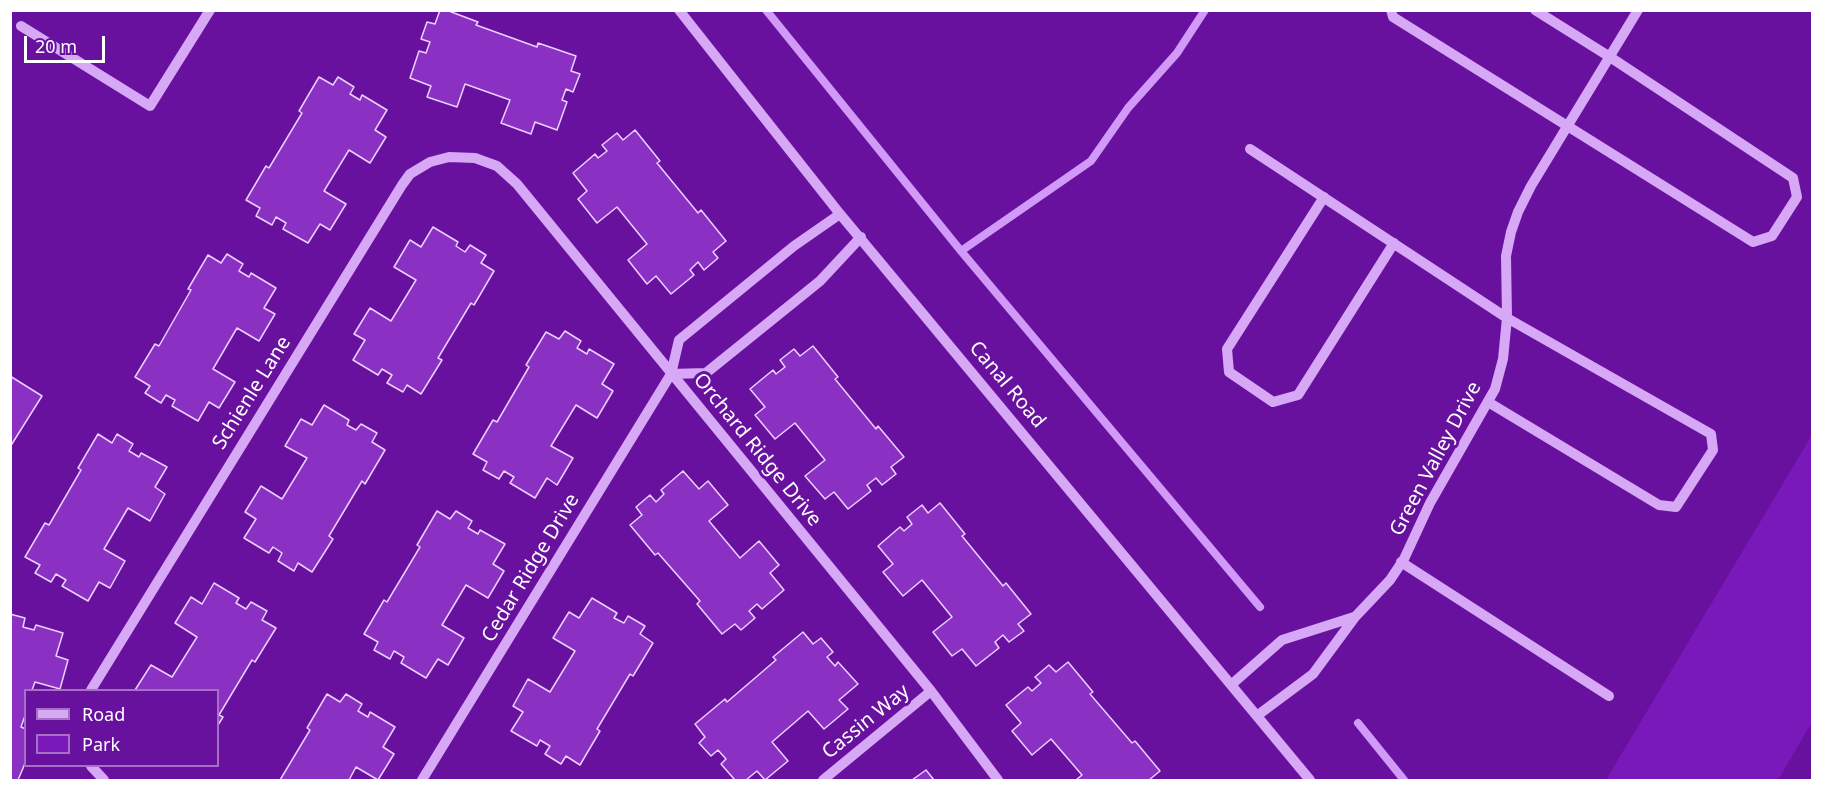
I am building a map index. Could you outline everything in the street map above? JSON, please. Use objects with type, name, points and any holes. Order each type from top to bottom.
[{"type":"street","points":[[21,26],[150,106],[210,10]]},
{"type":"street","name":"Canal Road","points":[[678,10],[840,213],[1310,780]]},
{"type":"street","points":[[1391,10],[1393,18],[1753,242],[1772,236],[1797,198],[1792,178],[1610,57],[1534,10]]},
{"type":"street","name":"Green Valley Drive","points":[[1258,716],[1313,674],[1355,617],[1390,580],[1430,503],[1495,389],[1503,358],[1507,318],[1506,256],[1511,232],[1531,186],[1638,10]]},
{"type":"street","points":[[1250,149],[1507,318],[1711,434],[1713,450],[1676,507],[1659,505],[1488,402]]},
{"type":"street","name":"Schienle Lane","points":[[92,689],[402,185],[410,174],[430,162],[449,157],[475,158]]},
{"type":"street","name":"Orchard Ridge Drive","points":[[475,158],[497,166],[517,184],[931,691],[998,780]]},
{"type":"street","points":[[1324,197],[1227,349],[1229,372],[1273,402],[1298,395],[1394,243]]},
{"type":"street","name":"Cedar Ridge Drive","points":[[422,780],[671,374],[678,340],[794,246],[840,213]]},
{"type":"street","points":[[671,374],[706,373],[820,281],[861,237]]},
{"type":"street","points":[[1401,562],[1609,696]]},
{"type":"street","name":"Green Valley Drive","points":[[1231,685],[1282,640],[1355,617]]},
{"type":"street","name":"Cassin Way","points":[[823,780],[931,691]]},
{"type":"street","points":[[93,767],[104,780]]},
{"type":"green space","points":[[1812,435],[1812,722],[1778,780],[1606,780]]},
{"type":"building","points":[[440,10],[446,10],[478,22],[476,25],[537,47],[538,43],[576,56],[571,71],[580,74],[573,92],[566,89],[562,100],[567,102],[557,130],[535,122],[531,134],[501,123],[510,100],[465,84],[457,107],[427,97],[431,86],[410,78],[419,51],[426,53],[430,42],[421,39],[427,22],[435,24]]},
{"type":"building","points":[[319,77],[333,85],[338,77],[354,87],[350,94],[360,100],[362,95],[387,110],[375,130],[386,137],[370,163],[349,150],[324,191],[346,204],[330,230],[320,224],[308,243],[283,229],[286,223],[276,217],[272,225],[256,216],[260,208],[246,200],[266,166],[269,168],[302,113],[299,111]]},
{"type":"building","points":[[635,130],[660,161],[657,163],[698,213],[701,210],[726,241],[713,252],[718,258],[704,270],[698,262],[690,270],[694,275],[671,294],[656,276],[647,284],[628,260],[647,244],[617,207],[597,223],[578,199],[587,191],[573,173],[595,154],[598,158],[607,151],[602,145],[617,133],[623,140]]},
{"type":"building","points":[[433,227],[458,242],[456,246],[465,252],[470,245],[486,255],[481,263],[494,271],[474,305],[471,303],[438,358],[442,360],[421,394],[407,385],[403,392],[387,383],[392,375],[382,369],[378,375],[353,360],[365,340],[354,334],[370,308],[391,321],[416,280],[394,267],[410,240],[421,247]]},
{"type":"building","points":[[227,254],[243,264],[239,271],[249,277],[251,273],[276,288],[264,308],[275,314],[259,341],[237,328],[213,369],[235,382],[219,408],[209,402],[198,421],[172,406],[175,400],[166,395],[161,403],[145,393],[150,386],[135,377],[155,344],[159,346],[208,255],[221,263]]},
{"type":"building","points":[[565,331],[581,341],[577,348],[587,354],[589,349],[614,364],[602,384],[613,391],[597,418],[576,405],[551,446],[573,458],[557,485],[547,478],[535,498],[510,483],[514,477],[504,471],[499,479],[483,470],[487,462],[473,454],[493,420],[497,422],[529,367],[526,365],[546,332],[559,339]]},
{"type":"building","points":[[813,346],[838,377],[835,379],[876,429],[878,426],[904,457],[891,467],[896,474],[882,485],[876,478],[867,485],[871,491],[848,509],[834,492],[825,499],[805,476],[825,460],[795,423],[775,439],[755,415],[765,407],[750,389],[773,370],[776,374],[785,367],[780,360],[794,349],[800,356]]},
{"type":"building","points":[[10,376],[42,396],[10,447]]},
{"type":"building","points":[[324,405],[349,420],[347,425],[356,430],[361,424],[377,433],[372,442],[385,450],[365,484],[362,481],[329,536],[333,539],[312,572],[298,563],[294,571],[278,561],[282,553],[273,547],[269,553],[244,538],[256,519],[245,512],[261,486],[282,499],[307,458],[285,446],[301,419],[312,425]]},
{"type":"building","points":[[98,434],[112,443],[117,434],[133,444],[129,451],[139,457],[141,453],[167,467],[155,487],[165,494],[150,521],[128,508],[104,549],[125,561],[110,588],[99,582],[88,601],[62,586],[66,580],[56,574],[51,582],[35,573],[40,565],[25,557],[45,523],[49,525],[81,470],[78,468]]},
{"type":"building","points":[[683,471],[699,489],[708,481],[728,505],[709,521],[740,558],[759,541],[779,565],[770,573],[784,590],[762,609],[757,604],[749,611],[755,618],[741,630],[735,624],[722,634],[697,604],[700,601],[658,553],[655,555],[630,525],[642,515],[636,507],[650,495],[656,502],[664,494],[661,490]]},
{"type":"building","points":[[940,503],[965,534],[962,536],[1003,586],[1006,583],[1031,614],[1018,624],[1024,631],[1009,642],[1003,635],[995,642],[999,648],[976,666],[962,649],[952,656],[933,632],[952,617],[922,580],[903,596],[883,572],[893,564],[878,546],[900,527],[904,531],[912,524],[907,517],[922,505],[928,513]]},
{"type":"building","points":[[437,511],[450,519],[456,511],[472,521],[468,528],[478,534],[480,530],[505,544],[493,564],[504,571],[488,598],[466,585],[442,625],[464,638],[448,665],[438,659],[426,678],[401,663],[404,657],[394,651],[390,659],[374,650],[378,642],[364,634],[384,600],[387,602],[420,547],[417,545]]},
{"type":"building","points":[[214,583],[239,598],[236,603],[246,609],[251,602],[267,611],[262,620],[276,628],[255,662],[252,660],[219,715],[219,689],[136,689],[151,665],[172,677],[197,637],[175,623],[191,597],[202,604]]},
{"type":"building","points":[[592,598],[617,613],[614,618],[624,623],[628,616],[645,626],[640,634],[653,643],[633,676],[630,674],[597,729],[600,731],[580,765],[566,756],[561,764],[545,754],[550,746],[540,740],[537,746],[511,731],[523,712],[513,706],[528,679],[550,692],[575,651],[553,638],[569,612],[579,618]]},
{"type":"building","points":[[10,614],[25,618],[23,627],[34,630],[36,625],[63,633],[56,656],[68,660],[60,689],[35,682],[32,689],[24,689],[24,719],[21,727],[24,728],[24,766],[18,780],[10,780]]},
{"type":"building","points":[[803,632],[813,644],[821,638],[833,652],[827,657],[835,666],[838,662],[858,684],[839,700],[848,709],[824,729],[808,711],[772,742],[788,761],[765,780],[757,771],[746,780],[735,780],[721,764],[726,759],[718,750],[711,756],[699,743],[705,737],[695,724],[725,699],[727,702],[776,660],[773,657]]},
{"type":"building","points":[[1068,662],[1093,692],[1090,694],[1132,743],[1135,741],[1160,771],[1149,780],[1076,780],[1082,775],[1051,739],[1032,755],[1012,731],[1021,723],[1006,705],[1028,687],[1032,691],[1041,683],[1035,677],[1049,665],[1056,672]]},
{"type":"building","points":[[327,694],[340,702],[346,694],[362,704],[358,711],[368,717],[370,712],[395,727],[383,747],[394,754],[378,780],[356,767],[349,780],[280,780],[310,730],[307,728]]},
{"type":"building","points":[[926,770],[934,780],[912,780]]},
{"type":"waterway","points":[[766,10],[961,251],[1260,607]]},
{"type":"waterway","points":[[961,251],[1091,161],[1128,108],[1177,53],[1205,10]]},
{"type":"waterway","points":[[1358,723],[1404,780]]}]
